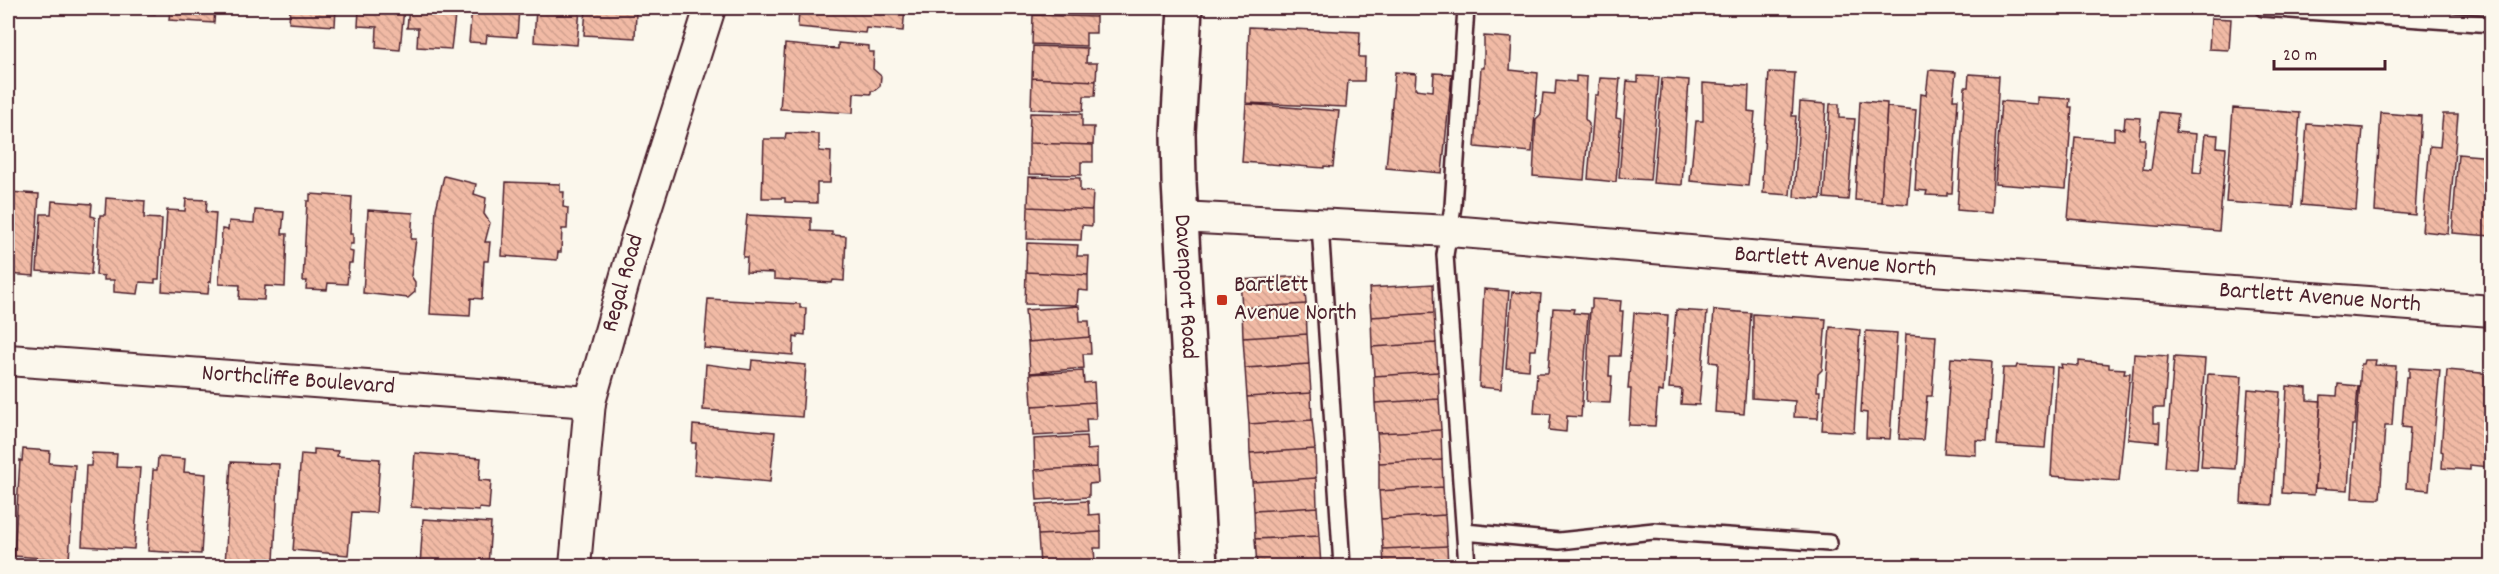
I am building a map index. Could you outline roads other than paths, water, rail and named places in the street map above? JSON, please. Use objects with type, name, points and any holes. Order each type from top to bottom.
[{"type":"street","name":"Regal Road","points":[[575,567],[590,402],[636,243],[710,8]]},
{"type":"street","name":"Davenport Road","points":[[1185,8],[1178,133],[1180,217],[1200,567]]},
{"type":"street","name":"Bartlett Avenue North","points":[[1180,217],[1450,231],[1822,262],[2492,311]]},
{"type":"street","name":"Northcliffe Boulevard","points":[[8,360],[590,402]]},
{"type":"lane","points":[[1466,8],[1450,231],[1445,255],[1467,567]]},
{"type":"lane","points":[[2263,8],[2492,24]]},
{"type":"lane","points":[[1320,225],[1342,567]]},
{"type":"lane","points":[[1465,532],[1559,541],[1654,531],[1829,543]]},
{"type":"place","name":"Bartlett Avenue North","points":[[1222,300]]}]
